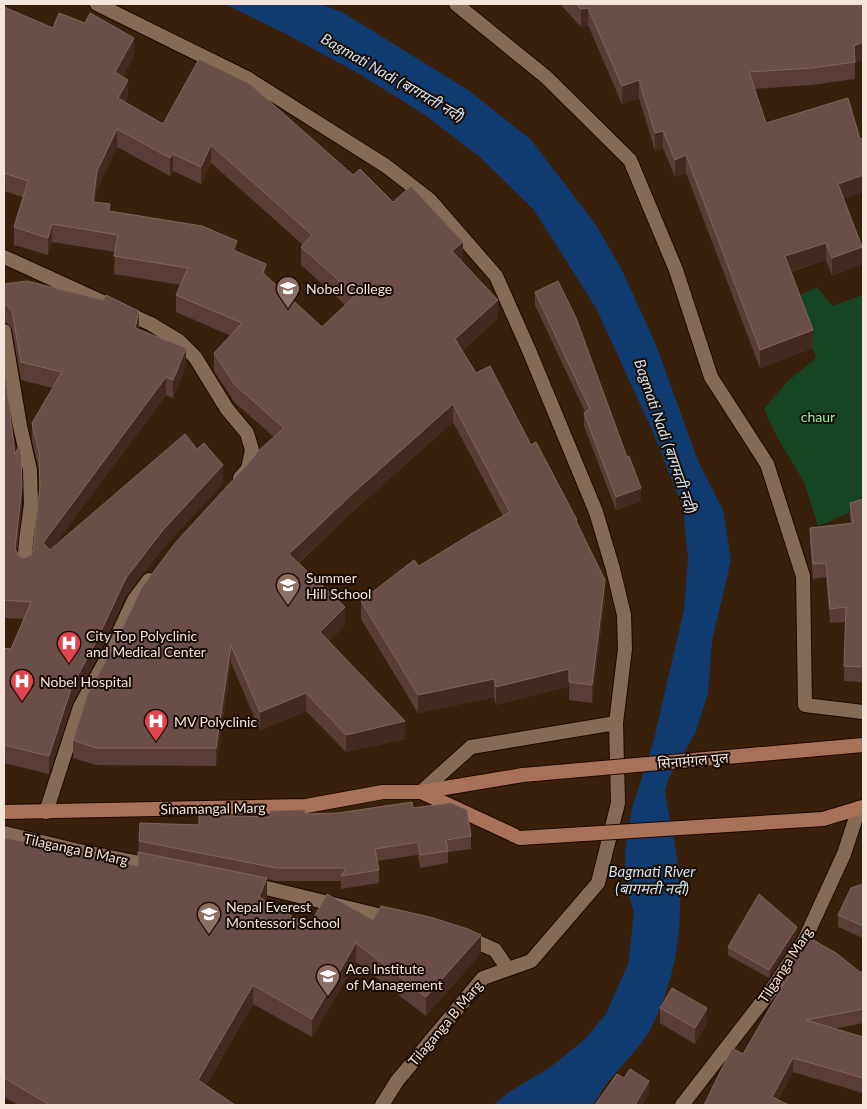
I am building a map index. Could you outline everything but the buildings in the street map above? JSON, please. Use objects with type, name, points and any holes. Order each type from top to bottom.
[{"type":"main road","name":"सिनामंगल पुल","points":[[523,775],[863,745]]},
{"type":"main road","name":"Sinamangal Marg","points":[[4,812],[306,806],[383,792],[421,792],[523,775]]},
{"type":"main road","name":"Sinamangal Marg","points":[[421,792],[520,838],[823,819],[861,808]]},
{"type":"street","name":"Tilaganga B Marg","points":[[97,4],[247,78],[386,166],[430,200],[496,276],[596,512],[613,569],[624,615],[625,649],[616,723],[618,803],[598,883],[532,961],[483,978],[397,1081],[382,1105]]},
{"type":"street","points":[[456,4],[546,76],[630,160],[676,270],[710,377],[766,464],[804,576],[805,706],[863,712]]},
{"type":"street","points":[[4,256],[151,324],[179,341],[194,357],[227,409],[247,433],[252,450],[248,469],[232,486]]},
{"type":"street","points":[[4,332],[20,426],[30,470],[32,504],[24,567]]},
{"type":"street","points":[[46,812],[80,707],[105,662],[134,600],[157,570]]},
{"type":"street","points":[[421,792],[471,747],[616,723]]},
{"type":"street","name":"Tilganga Marg","points":[[682,1105],[772,989],[805,939],[844,854],[861,808]]},
{"type":"street","name":"Tilaganga B Marg","points":[[4,833],[75,850],[173,869]]},
{"type":"street","points":[[232,880],[403,921]]},
{"type":"street","points":[[450,932],[460,934],[494,950],[508,969]]},
{"type":"street","points":[[805,939],[820,948]]},
{"type":"green space","name":"chaur","points":[[817,287],[832,306],[863,295],[863,507],[818,526],[804,482],[776,435],[764,409],[786,383],[816,358],[793,299]]},
{"type":"water","name":"Bagmati River (बागमती नदी)","points":[[225,4],[320,4],[342,12],[468,90],[531,140],[596,225],[622,270],[656,345],[698,461],[723,510],[731,560],[712,641],[708,693],[695,734],[668,779],[665,792],[675,846],[680,899],[678,938],[671,975],[659,1012],[646,1037],[609,1080],[593,1105],[493,1105],[509,1092],[552,1066],[585,1039],[606,1014],[628,964],[634,912],[626,886],[625,851],[632,808],[653,743],[684,610],[688,559],[683,508],[653,432],[596,308],[534,210],[480,157],[425,115],[358,73]]},
{"type":"place","name":"Nobel College","points":[[288,309]]},
{"type":"place","name":"Summer Hill School","points":[[288,606]]},
{"type":"place","name":"City Top Polyclinic and Medical Center","points":[[69,664]]},
{"type":"place","name":"Nobel Hospital","points":[[22,702]]},
{"type":"place","name":"MV Polyclinic","points":[[156,742]]},
{"type":"place","name":"Nepal Everest Montessori School","points":[[209,935]]},
{"type":"place","name":"Ace Institute of Management","points":[[328,997]]},
{"type":"water label","name":"Bagmati Nadi (बागमती नदी)","points":[[393,77]]},
{"type":"water label","name":"Bagmati Nadi (बागमती नदी)","points":[[666,436]]}]
